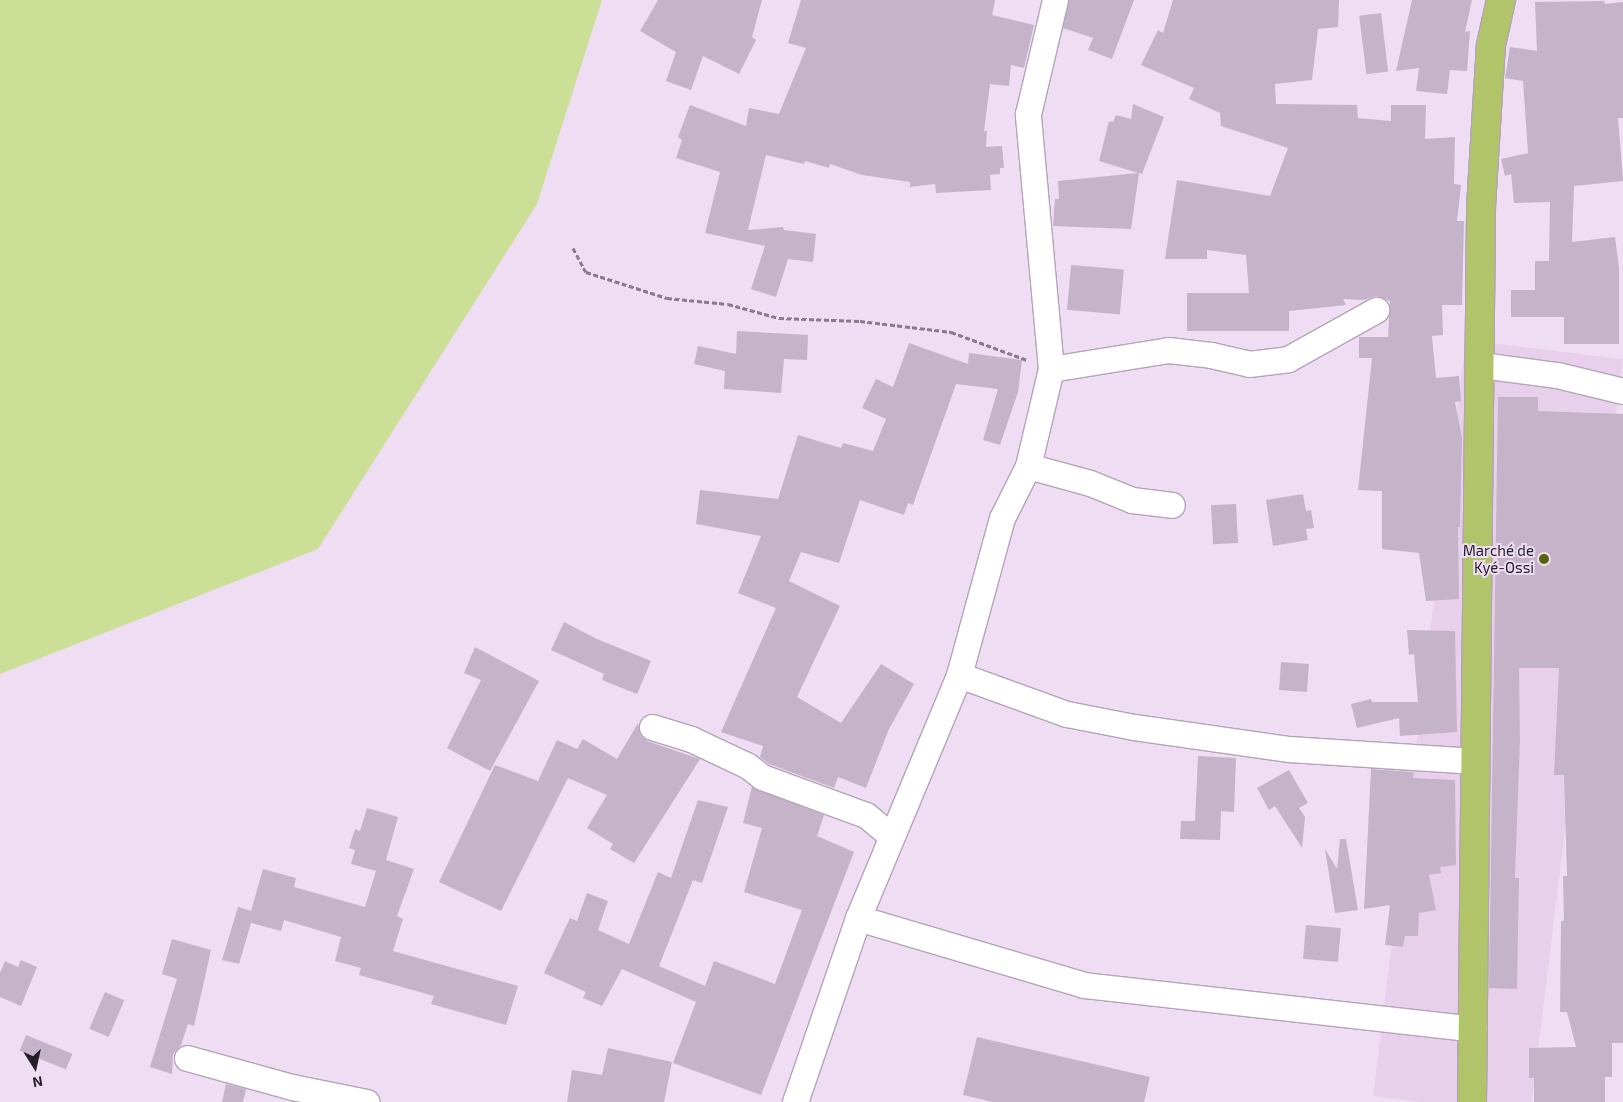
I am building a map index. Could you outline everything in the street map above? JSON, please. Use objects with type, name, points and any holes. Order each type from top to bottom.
[{"type":"highway","points":[[1472,1102],[1482,188],[1491,45],[1501,0]]},
{"type":"street","points":[[795,1102],[858,918],[890,835],[960,675],[1002,518],[1028,466],[1051,369],[1028,114],[1054,0]]},
{"type":"street","points":[[1051,369],[1168,350],[1211,355],[1249,364],[1288,359],[1376,310]]},
{"type":"street","points":[[1481,365],[1557,375],[1623,391]]},
{"type":"street","points":[[1028,466],[1090,483],[1132,500],[1172,505]]},
{"type":"street","points":[[960,675],[1067,714],[1134,727],[1289,749],[1476,761]]},
{"type":"street","points":[[652,727],[691,739],[748,766],[762,777],[866,815],[890,835]]},
{"type":"street","points":[[858,918],[1084,985],[1474,1029]]},
{"type":"street","points":[[188,1058],[292,1087],[367,1102]]},
{"type":"path","points":[[573,248],[586,272],[667,298],[728,304],[779,318],[860,321],[951,332],[1051,369]]},
{"type":"shaded area","name":"Marché de Kyé-Ossi","points":[[1466,340],[1623,359],[1532,1102],[1419,1102],[1373,1096]]},
{"type":"green space","points":[[0,0],[602,0],[537,204],[318,549],[0,674]]},
{"type":"building","points":[[658,0],[762,0],[752,37],[756,40],[739,74],[703,56],[691,90],[666,81],[676,52],[640,31]]},
{"type":"building","points":[[801,0],[995,0],[992,15],[1034,25],[1024,68],[1011,65],[1009,86],[990,84],[984,131],[987,131],[986,147],[1002,146],[1004,168],[1000,168],[1000,174],[990,175],[991,190],[936,193],[935,184],[910,187],[910,182],[862,175],[830,164],[829,168],[805,161],[804,164],[766,155],[748,230],[783,227],[784,230],[816,234],[813,262],[788,259],[776,297],[751,289],[765,246],[705,233],[720,172],[676,158],[682,140],[678,137],[690,105],[746,126],[749,108],[779,114],[806,48],[788,43]]},
{"type":"building","points":[[1069,0],[1134,0],[1112,59],[1088,50],[1093,38],[1063,28]]},
{"type":"building","points":[[1173,0],[1339,0],[1338,27],[1318,29],[1312,80],[1275,84],[1276,104],[1357,105],[1358,118],[1391,121],[1391,105],[1426,105],[1425,139],[1455,137],[1454,184],[1461,185],[1457,221],[1464,221],[1462,305],[1442,305],[1443,335],[1432,336],[1436,378],[1459,376],[1461,401],[1455,402],[1462,438],[1460,527],[1458,527],[1459,599],[1426,601],[1419,553],[1382,549],[1382,491],[1358,490],[1372,358],[1359,358],[1359,337],[1388,337],[1390,301],[1376,296],[1364,300],[1343,299],[1346,305],[1289,311],[1289,331],[1187,331],[1187,293],[1249,293],[1246,255],[1207,250],[1207,259],[1165,259],[1177,180],[1270,196],[1288,148],[1221,126],[1220,113],[1189,99],[1194,88],[1141,65],[1158,30],[1163,33]]},
{"type":"building","points":[[1412,0],[1472,0],[1465,32],[1470,31],[1467,71],[1450,70],[1447,94],[1416,91],[1419,68],[1396,71]]},
{"type":"building","points":[[1604,1],[1605,4],[1623,2],[1623,118],[1618,118],[1623,181],[1574,186],[1572,242],[1615,237],[1619,268],[1619,344],[1564,344],[1564,317],[1511,317],[1511,290],[1535,290],[1535,261],[1549,261],[1550,202],[1514,203],[1511,174],[1505,176],[1501,159],[1528,153],[1523,81],[1505,78],[1510,47],[1537,51],[1535,2]]},
{"type":"building","points":[[1381,13],[1388,72],[1366,74],[1359,16]]},
{"type":"building","points":[[1133,104],[1164,117],[1142,174],[1139,173],[1131,229],[1053,226],[1055,199],[1059,199],[1058,181],[1138,173],[1099,161],[1109,121],[1113,122],[1116,115],[1131,119]]},
{"type":"building","points":[[1071,265],[1124,270],[1120,314],[1067,310]]},
{"type":"building","points":[[737,331],[808,335],[807,360],[784,359],[781,393],[724,389],[725,371],[694,364],[698,346],[736,354]]},
{"type":"building","points":[[909,343],[968,364],[969,353],[1022,360],[1018,392],[1000,445],[983,440],[998,389],[956,384],[913,505],[908,503],[904,515],[860,500],[839,563],[801,552],[789,581],[840,606],[797,697],[841,723],[881,664],[914,684],[889,729],[866,788],[838,777],[834,788],[769,764],[760,757],[763,746],[721,732],[776,608],[738,593],[761,536],[696,524],[700,490],[778,499],[798,435],[841,448],[843,443],[873,451],[886,419],[862,408],[876,379],[893,387]]},
{"type":"building","points":[[1498,397],[1538,397],[1538,411],[1623,414],[1623,1043],[1612,1043],[1612,1077],[1605,1077],[1605,1102],[1534,1102],[1534,1078],[1529,1078],[1529,1048],[1576,1047],[1567,1012],[1560,1012],[1561,921],[1564,921],[1563,876],[1567,876],[1564,775],[1554,775],[1559,668],[1519,668],[1520,739],[1515,878],[1519,878],[1517,989],[1489,988]]},
{"type":"building","points":[[1303,494],[1306,511],[1311,510],[1314,528],[1306,529],[1308,540],[1273,546],[1266,500]]},
{"type":"building","points":[[1236,504],[1238,543],[1213,544],[1211,505]]},
{"type":"building","points":[[564,622],[597,639],[651,661],[637,694],[602,680],[604,674],[551,650]]},
{"type":"building","points":[[1407,630],[1455,631],[1457,732],[1400,736],[1399,718],[1357,728],[1351,704],[1371,699],[1372,702],[1418,702],[1414,654],[1409,655]]},
{"type":"building","points":[[475,647],[539,681],[490,771],[447,748],[481,680],[464,673]]},
{"type":"building","points":[[1281,662],[1309,664],[1307,692],[1279,690]]},
{"type":"building","points":[[638,723],[641,736],[647,741],[700,759],[634,863],[610,849],[613,844],[587,828],[607,795],[568,778],[501,911],[439,882],[495,765],[538,781],[557,740],[577,749],[583,739],[617,759]]},
{"type":"building","points":[[1198,756],[1236,758],[1234,812],[1221,811],[1220,840],[1180,839],[1181,821],[1195,821]]},
{"type":"building","points":[[1371,769],[1414,772],[1413,778],[1455,780],[1456,865],[1440,867],[1441,873],[1429,875],[1436,910],[1419,913],[1418,936],[1405,936],[1403,947],[1385,945],[1390,905],[1364,909]]},
{"type":"building","points":[[1289,770],[1308,803],[1299,808],[1305,817],[1302,848],[1275,806],[1269,810],[1257,788]]},
{"type":"building","points":[[752,787],[824,815],[817,836],[854,852],[761,1095],[673,1063],[696,1002],[622,969],[602,1006],[583,998],[586,992],[544,973],[570,918],[577,921],[587,893],[608,901],[598,930],[629,944],[658,872],[671,878],[698,800],[728,807],[702,883],[693,880],[659,966],[705,986],[714,961],[775,984],[802,910],[744,892],[762,828],[743,823]]},
{"type":"building","points":[[367,808],[398,817],[386,860],[414,869],[397,916],[403,919],[393,951],[518,986],[506,1025],[431,1004],[434,996],[359,975],[361,968],[335,961],[341,937],[284,920],[281,931],[251,923],[239,964],[222,960],[238,907],[251,911],[263,869],[296,878],[294,887],[365,907],[376,871],[351,864],[355,850],[349,848],[355,829],[360,831]]},
{"type":"building","points":[[1340,839],[1346,839],[1358,910],[1335,913],[1325,849],[1337,869]]},
{"type":"building","points":[[1306,925],[1341,928],[1338,962],[1303,959]]},
{"type":"building","points":[[172,939],[211,950],[194,1026],[188,1024],[181,1045],[173,1054],[172,1074],[150,1067],[177,979],[162,974]]},
{"type":"building","points":[[21,960],[37,967],[21,1006],[0,997],[0,973],[5,961],[18,967]]},
{"type":"building","points":[[105,992],[124,1000],[109,1037],[89,1029]]},
{"type":"building","points":[[26,1035],[72,1054],[66,1069],[20,1051]]},
{"type":"building","points":[[977,1037],[1150,1077],[1144,1102],[993,1102],[963,1095]]},
{"type":"building","points":[[608,1048],[672,1062],[664,1102],[567,1102],[572,1070],[602,1075]]},
{"type":"building","points":[[226,1084],[246,1089],[243,1102],[222,1102]]},
{"type":"place","name":"Marché de Kyé-Ossi","points":[[1544,559]]}]
